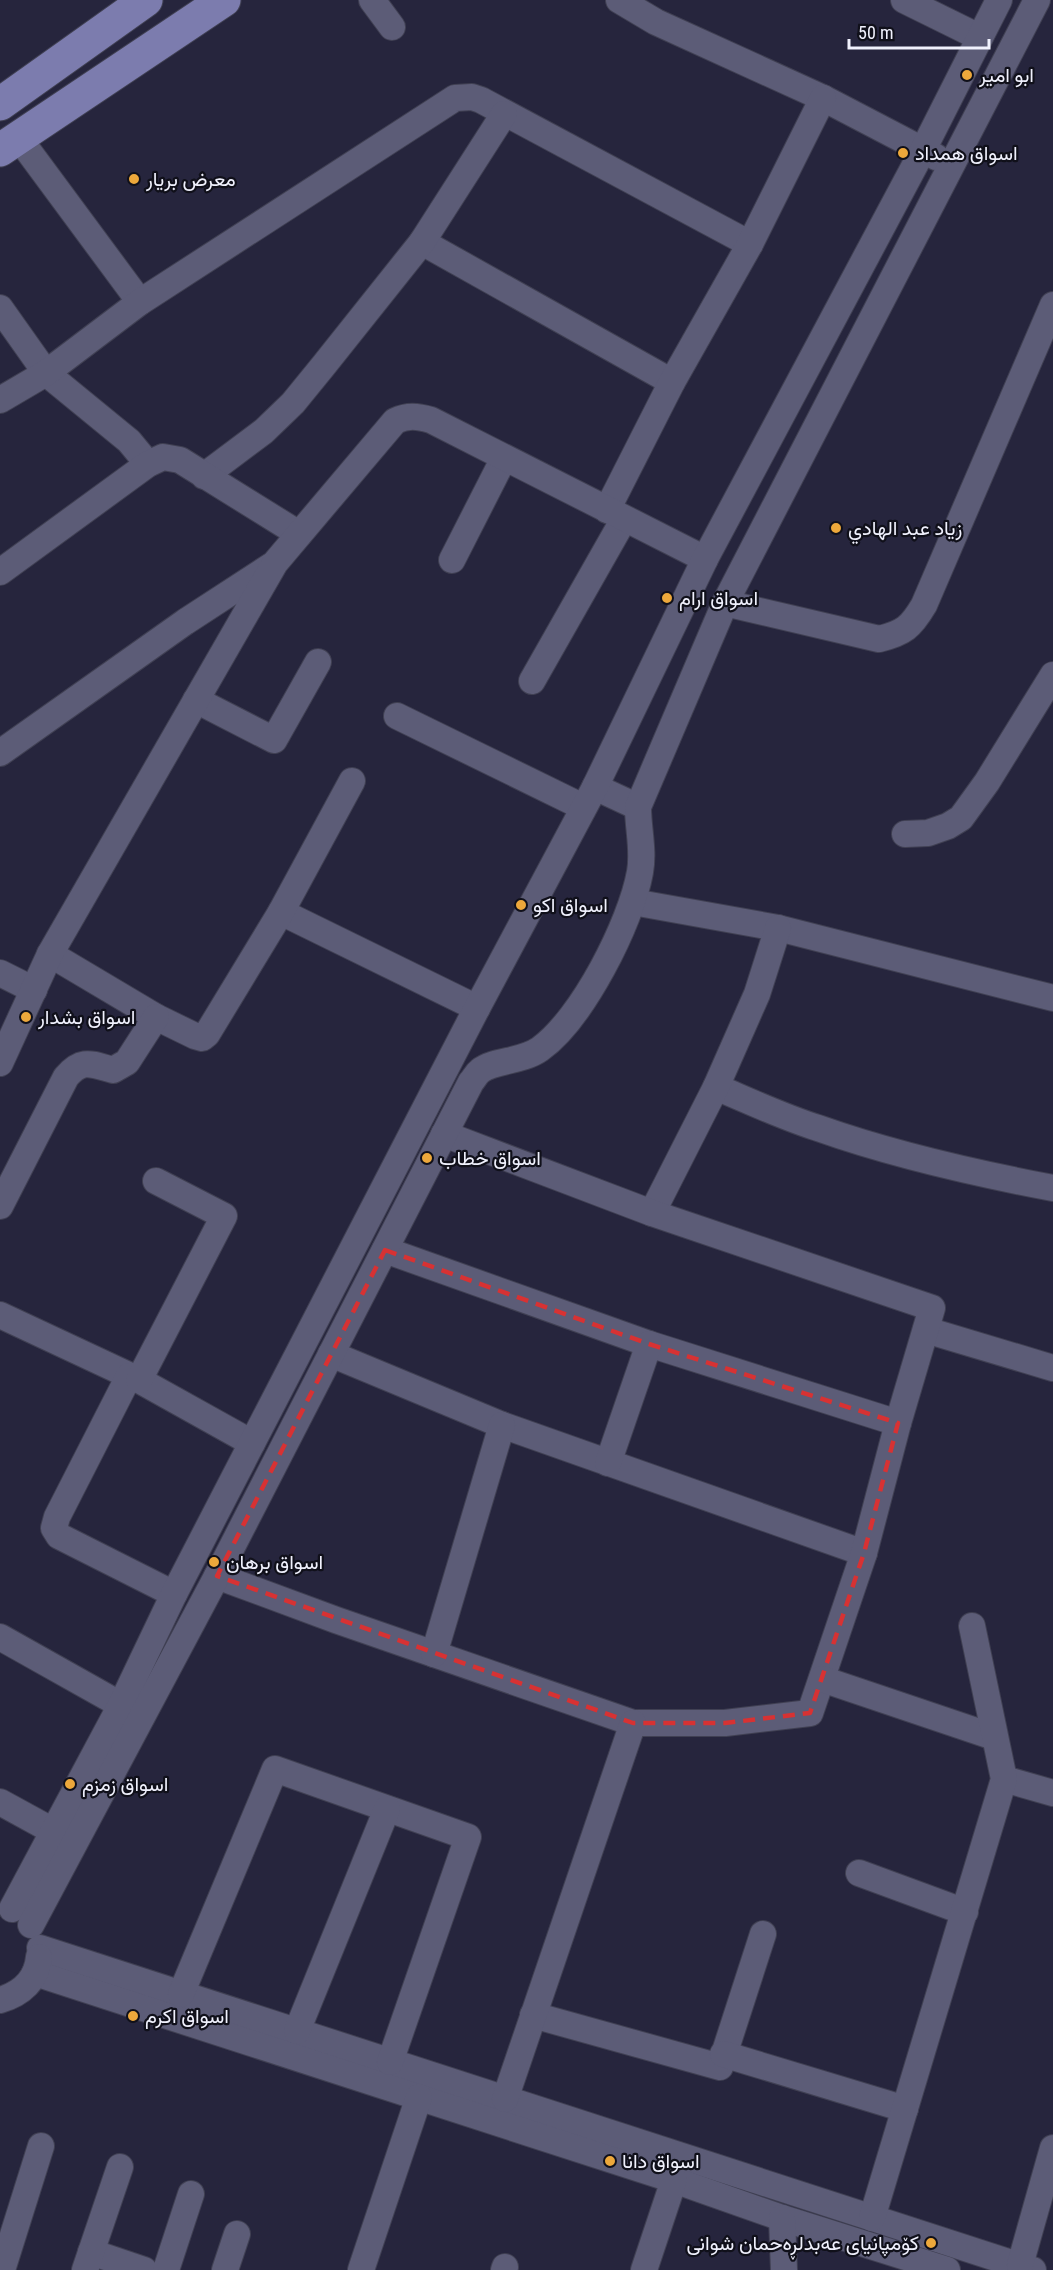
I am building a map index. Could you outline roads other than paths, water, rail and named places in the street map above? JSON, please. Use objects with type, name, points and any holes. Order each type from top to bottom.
[{"type":"main road","points":[[0,104],[146,0]]},
{"type":"main road","points":[[9,143],[224,0]]},
{"type":"street","points":[[372,0],[392,27]]},
{"type":"street","points":[[619,0],[656,22],[824,98],[953,165]]},
{"type":"street","points":[[904,0],[979,37]]},
{"type":"street","points":[[0,2000],[21,1991],[24,1932],[53,1831],[121,1705],[174,1594],[477,1008],[589,797],[705,559],[923,150],[999,0]]},
{"type":"street","points":[[24,1932],[217,1576],[471,1082],[479,1071],[489,1066],[514,1061],[537,1051],[557,1036],[573,1016],[615,946],[633,902],[640,870],[641,843],[638,807],[725,603],[1037,0]]},
{"type":"street","points":[[0,400],[46,373],[140,302],[455,98],[472,97],[750,244]]},
{"type":"street","points":[[532,681],[616,515],[672,382],[750,244],[824,98]]},
{"type":"street","points":[[204,476],[264,431],[293,403],[422,242],[504,114]]},
{"type":"street","points":[[9,143],[140,302]]},
{"type":"street","points":[[422,242],[672,382]]},
{"type":"street","points":[[0,308],[46,373],[129,441],[148,464]]},
{"type":"street","points":[[725,603],[879,639],[898,634],[914,622],[924,605],[1050,321]]},
{"type":"street","points":[[0,1063],[50,954],[275,563],[395,421],[406,416],[430,420],[705,559]]},
{"type":"street","points":[[0,572],[148,464],[163,457],[180,459],[299,534]]},
{"type":"street","points":[[452,560],[504,458]]},
{"type":"street","points":[[0,753],[185,622],[275,563]]},
{"type":"street","points":[[196,700],[274,740],[318,662]]},
{"type":"street","points":[[905,834],[928,833],[948,826],[961,818],[974,802],[1053,675]]},
{"type":"street","points":[[396,716],[589,797],[638,807]]},
{"type":"street","points":[[50,954],[156,1017],[202,1038],[207,1034],[281,912],[352,781]]},
{"type":"street","points":[[633,902],[778,928],[1053,998]]},
{"type":"street","points":[[281,912],[477,1008]]},
{"type":"street","points":[[652,1213],[716,1088],[758,994],[778,928]]},
{"type":"street","points":[[0,973],[34,990]]},
{"type":"street","points":[[0,1206],[66,1077],[75,1066],[84,1064],[113,1070],[127,1062],[156,1017]]},
{"type":"street","points":[[457,1047],[489,1066]]},
{"type":"street","points":[[716,1088],[816,1128],[875,1147],[999,1178],[1053,1188]]},
{"type":"street","points":[[217,1576],[633,1723],[725,1724],[810,1713],[864,1553],[898,1423],[932,1308],[652,1213],[444,1134]]},
{"type":"street","points":[[156,1181],[224,1216],[57,1517],[54,1528],[59,1536],[174,1594]]},
{"type":"street","points":[[385,1250],[649,1344],[898,1423]]},
{"type":"street","points":[[0,1315],[134,1378],[252,1443]]},
{"type":"street","points":[[926,1330],[1053,1368]]},
{"type":"street","points":[[608,1463],[649,1344]]},
{"type":"street","points":[[331,1354],[502,1425],[864,1553]]},
{"type":"street","points":[[434,1654],[502,1425]]},
{"type":"street","points":[[872,2217],[1004,1779],[972,1626]]},
{"type":"street","points":[[0,1637],[121,1705]]},
{"type":"street","points":[[822,1678],[994,1737]]},
{"type":"street","points":[[505,2099],[633,1723]]},
{"type":"street","points":[[181,1994],[275,1769],[468,1837],[390,2062]]},
{"type":"street","points":[[1004,1779],[1053,1793]]},
{"type":"street","points":[[0,1802],[53,1831]]},
{"type":"street","points":[[297,2031],[387,1809]]},
{"type":"street","points":[[859,1874],[965,1912]]},
{"type":"street","points":[[24,1932],[181,1994],[1027,2268],[1053,2148]]},
{"type":"street","points":[[24,1932],[419,2097],[674,2180],[782,2218],[947,2270]]},
{"type":"street","points":[[533,2015],[720,2067],[763,1934]]},
{"type":"street","points":[[723,2054],[905,2109]]},
{"type":"street","points":[[361,2270],[419,2097]]},
{"type":"street","points":[[2,2270],[41,2146]]},
{"type":"street","points":[[120,2167],[88,2261],[144,2270]]},
{"type":"street","points":[[644,2270],[674,2180]]},
{"type":"street","points":[[166,2270],[191,2194]]},
{"type":"street","points":[[782,2218],[784,2270]]},
{"type":"street","points":[[225,2270],[237,2234]]},
{"type":"place","name":"ابو امير","points":[[967,75]]},
{"type":"place","name":"اسواق همداد","points":[[903,153]]},
{"type":"place","name":"معرض بريار","points":[[134,179]]},
{"type":"place","name":"زياد عبد الهادي","points":[[836,528]]},
{"type":"place","name":"اسواق ارام","points":[[667,598]]},
{"type":"place","name":"اسواق اكو","points":[[521,905]]},
{"type":"place","name":"اسواق بشدار","points":[[26,1017]]},
{"type":"place","name":"اسواق خطاب","points":[[427,1158]]},
{"type":"place","name":"اسواق برهان","points":[[214,1562]]},
{"type":"place","name":"اسواق زمزم","points":[[70,1784]]},
{"type":"place","name":"اسواق اكرم","points":[[133,2016]]},
{"type":"place","name":"اسواق دانا","points":[[610,2161]]},
{"type":"place","name":"کۆمپانیای عەبدلڕەحمان شوانی","points":[[931,2243]]}]
